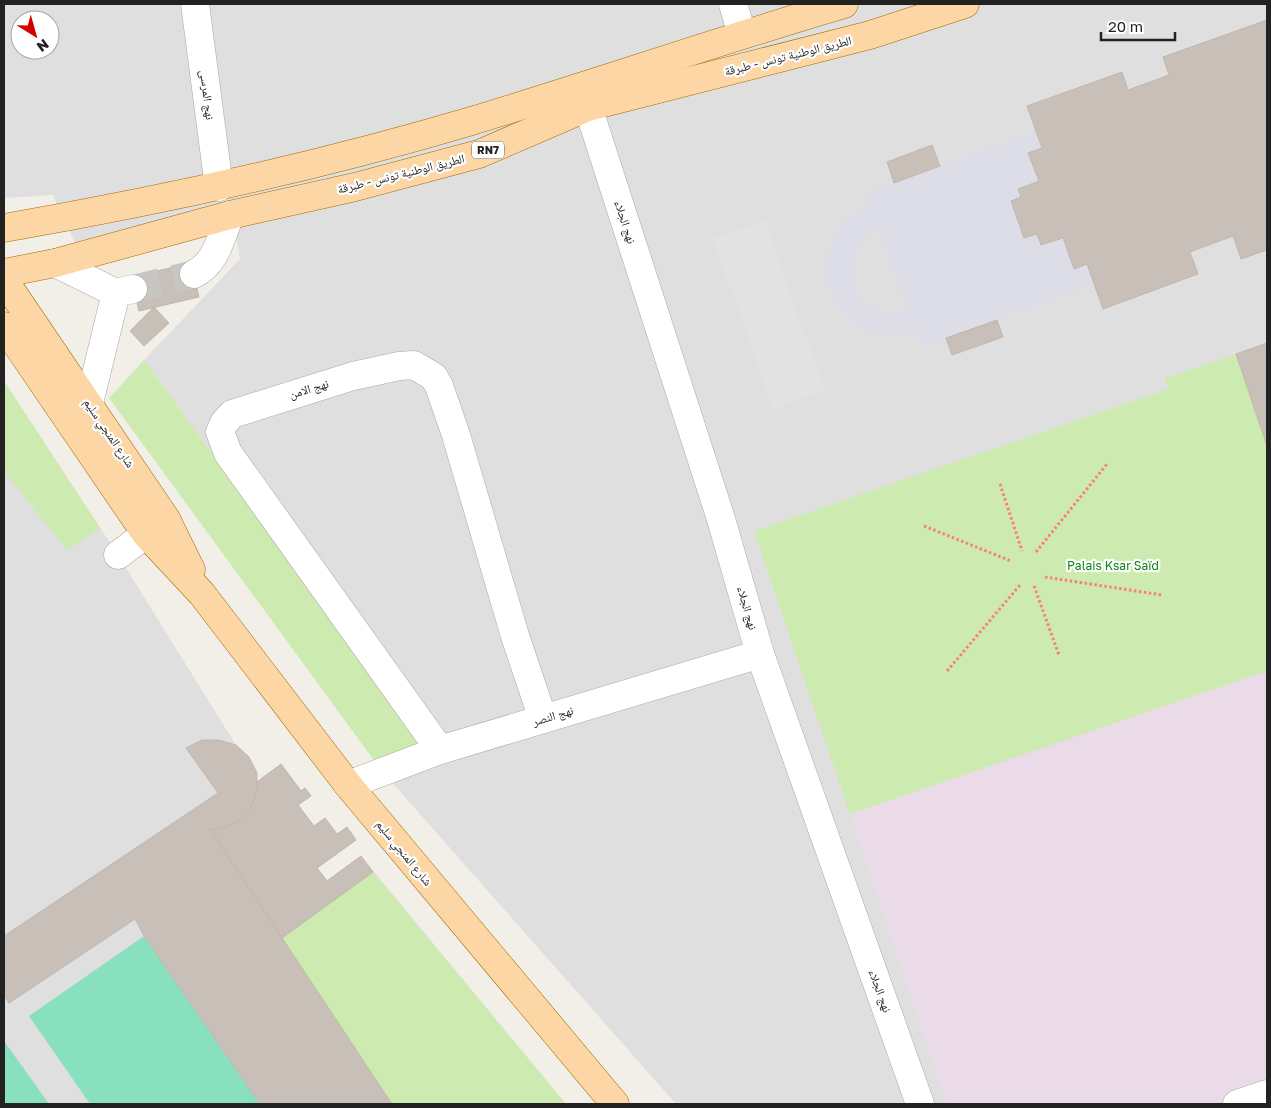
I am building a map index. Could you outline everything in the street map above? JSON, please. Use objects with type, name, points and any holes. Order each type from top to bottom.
[{"type":"main road","points":[[4,228],[219,187],[467,122],[742,34],[844,4]]},
{"type":"main road","name":"الطريق الوطنية تونس - طبرقة","points":[[4,273],[54,263],[230,215],[355,186],[479,154],[588,107],[870,35],[965,4]]},
{"type":"main road","name":"شارع المنجي سليم","points":[[4,280],[89,403],[156,527]]},
{"type":"main road","name":"شارع المنجي سليم","points":[[4,326],[156,527],[202,594],[348,785],[615,1104]]},
{"type":"street","name":"نهج المرسى","points":[[195,4],[219,187]]},
{"type":"street","points":[[733,4],[742,34]]},
{"type":"street","name":"نهج الجلاء","points":[[588,107],[720,519],[760,654],[920,1104]]},
{"type":"street","points":[[194,274],[204,269],[211,261],[230,215]]},
{"type":"street","points":[[54,263],[125,291],[89,403]]},
{"type":"street","name":"نهج الامن","points":[[440,750],[228,453],[220,432],[224,423],[232,414],[353,376],[399,366],[414,365],[434,377],[440,386],[456,435],[514,636],[543,719]]},
{"type":"street","points":[[118,555],[156,527]]},
{"type":"street","name":"نهج النصر","points":[[348,785],[440,750],[760,654]]},
{"type":"street","points":[[1237,1104],[1267,1094]]},
{"type":"path","points":[[1036,552],[1107,464]]},
{"type":"path","points":[[1000,484],[1022,551]]},
{"type":"path","points":[[924,526],[1011,561]]},
{"type":"path","points":[[1045,577],[1162,595]]},
{"type":"path","points":[[947,671],[1020,585]]},
{"type":"path","points":[[1034,586],[1059,656]]},
{"type":"shaded area","points":[[4,4],[1267,4],[1267,1104],[676,1104],[381,770],[427,749],[144,360],[240,259],[234,227],[84,263],[53,195],[4,198]]},
{"type":"shaded area","points":[[1037,131],[1042,148],[1028,153],[1039,181],[1018,188],[1021,197],[1011,201],[1024,238],[1037,234],[1042,245],[1063,238],[1074,269],[1087,264],[1094,285],[921,347],[916,333],[890,337],[864,330],[843,314],[829,292],[825,265],[832,240],[847,218],[870,205],[866,193]],"holes":[[[879,229],[907,309],[891,312],[875,308],[862,298],[853,284],[851,267],[855,251],[865,238]]]},
{"type":"shaded area","points":[[764,220],[825,391],[773,409],[713,238]]},
{"type":"shaded area","points":[[4,381],[118,555],[236,745],[257,773],[257,781],[281,764],[301,790],[305,788],[311,796],[299,805],[314,826],[337,834],[347,827],[356,840],[318,868],[326,881],[361,856],[566,1104],[4,1104]]},
{"type":"shaded area","points":[[1267,671],[1267,1086],[1214,1104],[947,1104],[850,814]]},
{"type":"green space","name":"Palais Ksar Saïd","points":[[1236,354],[1267,446],[1267,671],[850,814],[754,531],[1168,389],[1165,378]]},
{"type":"green space","points":[[144,360],[428,749],[381,770],[109,398]]},
{"type":"green space","points":[[4,381],[100,528],[67,550],[4,472]]},
{"type":"green space","points":[[373,872],[566,1104],[392,1104],[282,938]]},
{"type":"green space","points":[[144,936],[260,1104],[90,1104],[29,1016]]},
{"type":"green space","points":[[4,1041],[49,1104],[4,1104]]},
{"type":"building","points":[[1267,20],[1267,250],[1241,259],[1233,236],[1190,252],[1198,274],[1103,309],[1087,264],[1074,269],[1063,238],[1041,245],[1037,234],[1024,238],[1011,201],[1021,197],[1018,189],[1039,181],[1028,153],[1042,148],[1027,106],[1122,72],[1128,90],[1169,75],[1163,57]]},
{"type":"building","points":[[932,145],[940,166],[894,183],[887,162]]},
{"type":"building","points":[[191,263],[199,297],[139,311],[131,277]]},
{"type":"building","points":[[154,307],[169,323],[144,346],[130,331]]},
{"type":"building","points":[[997,320],[1003,337],[952,355],[946,338]]},
{"type":"building","points":[[1267,343],[1267,446],[1236,354]]},
{"type":"building","points":[[202,740],[219,740],[236,745],[249,757],[257,773],[257,791],[251,807],[239,821],[224,828],[210,829],[392,1104],[260,1104],[144,936],[135,919],[9,1003],[4,995],[4,936],[218,793],[186,748]]},
{"type":"building","points":[[281,764],[301,791],[305,788],[311,796],[298,805],[314,826],[325,818],[337,834],[347,827],[356,840],[317,868],[327,881],[361,856],[373,872],[282,938],[211,830],[224,828],[239,821],[251,807],[257,791],[257,782]]},
{"type":"tunnel","points":[[133,289],[194,274]]}]
